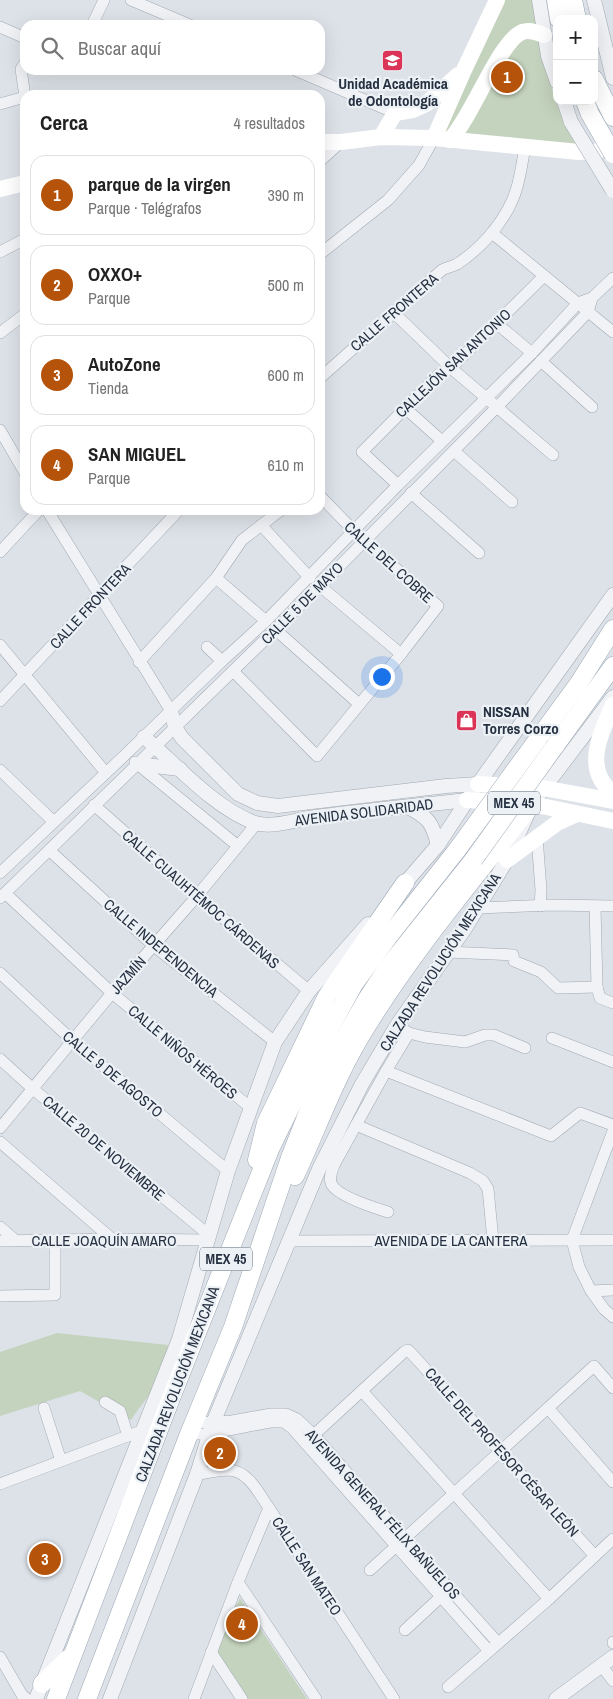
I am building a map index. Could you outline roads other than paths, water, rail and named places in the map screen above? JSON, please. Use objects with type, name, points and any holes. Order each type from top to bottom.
[{"type":"main road","points":[[442,139],[464,70],[497,0]]},
{"type":"main road","points":[[556,0],[559,15]]},
{"type":"main road","points":[[573,0],[576,15]]},
{"type":"main road","points":[[442,139],[462,125],[510,40],[524,31],[544,35]]},
{"type":"main road","points":[[381,137],[396,113],[413,110],[426,104],[464,70]]},
{"type":"main road","points":[[598,88],[610,113]]},
{"type":"main road","points":[[588,108],[613,154]]},
{"type":"main road","points":[[325,142],[381,137],[442,139],[579,152],[595,152],[613,144]]},
{"type":"main road","points":[[0,189],[20,184]]},
{"type":"main road","name":"CALZADA REVOLUCIÓN MEXICANA","points":[[56,1699],[185,1342],[249,1203],[276,1139],[325,1037],[354,984],[389,936],[457,850],[538,740],[579,682],[613,629]]},
{"type":"main road","name":"CALZADA REVOLUCIÓN MEXICANA","points":[[87,1699],[233,1326],[291,1155],[312,1102],[337,1051],[388,967],[474,859],[613,666]]},
{"type":"main road","points":[[613,705],[598,741],[596,771],[613,793]]},
{"type":"main road","name":"AVENIDA SOLIDARIDAD","points":[[478,784],[543,788],[613,801]]},
{"type":"main road","name":"AVENIDA SOLIDARIDAD","points":[[467,800],[532,804],[613,820]]},
{"type":"main road","points":[[262,1244],[334,1087],[363,1031],[394,982],[532,804]]},
{"type":"main road","points":[[507,860],[557,823],[577,814]]},
{"type":"main road","points":[[249,1203],[266,1123],[295,1061],[327,996],[405,883]]},
{"type":"main road","points":[[39,1691],[73,1655]]},
{"type":"street","points":[[94,20],[104,0]]},
{"type":"street","points":[[131,0],[154,4],[181,20]]},
{"type":"street","points":[[539,0],[548,56],[553,70]]},
{"type":"street","points":[[594,0],[613,78]]},
{"type":"street","points":[[0,27],[20,36]]},
{"type":"street","points":[[22,75],[23,90]]},
{"type":"street","points":[[307,75],[396,113]]},
{"type":"street","points":[[0,104],[20,98]]},
{"type":"street","points":[[565,105],[571,122],[613,191]]},
{"type":"street","points":[[325,250],[388,200],[442,139]]},
{"type":"street","points":[[325,156],[341,142]]},
{"type":"street","name":"CALLE FRONTERA","points":[[325,373],[442,270],[454,266],[471,255],[492,233],[513,200],[525,148]]},
{"type":"street","points":[[492,233],[613,332]]},
{"type":"street","points":[[0,252],[20,242]]},
{"type":"street","name":"CALLEJÓN SAN ANTONIO","points":[[398,485],[362,452],[439,374],[451,368],[544,276]]},
{"type":"street","name":"CALLE 5 DE MAYO","points":[[3,896],[276,630],[454,451],[496,408],[578,303],[592,298],[613,278]]},
{"type":"street","name":"CALLE 5 DE MAYO","points":[[0,873],[310,578],[398,485],[486,398],[588,312],[592,298]]},
{"type":"street","points":[[393,312],[451,368],[553,455]]},
{"type":"street","points":[[0,333],[20,318]]},
{"type":"street","points":[[496,323],[592,407]]},
{"type":"street","points":[[405,408],[442,442]]},
{"type":"street","points":[[0,430],[20,464]]},
{"type":"street","points":[[454,451],[512,502]]},
{"type":"street","points":[[412,493],[479,553]]},
{"type":"street","name":"CALLE DEL COBRE","points":[[325,501],[354,531],[438,606],[401,654]]},
{"type":"street","points":[[0,552],[34,515]]},
{"type":"street","points":[[51,515],[139,662],[171,711]]},
{"type":"street","name":"CALLE FRONTERA","points":[[0,701],[174,515]]},
{"type":"street","points":[[139,662],[216,578],[242,540],[274,515]]},
{"type":"street","points":[[261,525],[310,578]]},
{"type":"street","points":[[216,578],[266,621]]},
{"type":"street","points":[[233,672],[317,756],[401,654],[320,586]]},
{"type":"street","points":[[39,1691],[135,1433],[185,1342],[209,1238],[228,1171],[276,1042],[309,991],[438,845],[478,784],[613,595]]},
{"type":"street","points":[[276,630],[359,704]]},
{"type":"street","points":[[0,645],[106,773]]},
{"type":"street","points":[[207,647],[222,661]]},
{"type":"street","name":"CALZADA REVOLUCIÓN MEXICANA","points":[[110,1699],[197,1474],[211,1428],[319,1169],[362,1084],[397,1025],[448,952],[507,860],[532,804],[613,697]]},
{"type":"street","name":"AVENIDA SOLIDARIDAD","points":[[171,711],[175,727],[182,738],[238,794],[257,803],[278,806],[446,786],[478,784]]},
{"type":"street","name":"AVENIDA SOLIDARIDAD","points":[[144,737],[230,811],[257,823],[271,825],[467,800]]},
{"type":"street","points":[[125,755],[238,846]]},
{"type":"street","points":[[137,764],[180,769]]},
{"type":"street","points":[[0,770],[54,822]]},
{"type":"street","name":"CALLE CUAUHTÉMOC CÁRDENAS","points":[[94,806],[309,991]]},
{"type":"street","points":[[408,807],[424,816],[433,829],[438,845]]},
{"type":"street","name":"JAZMÍN","points":[[0,1128],[257,823]]},
{"type":"street","points":[[537,837],[541,890],[540,906]]},
{"type":"street","name":"CALLE INDEPENDENCIA","points":[[49,850],[154,946],[276,1042]]},
{"type":"street","name":"CALLE NIÑOS HÉROES","points":[[3,896],[112,993],[251,1108]]},
{"type":"street","points":[[595,906],[597,987],[600,998],[613,1003]]},
{"type":"street","points":[[477,908],[613,906]]},
{"type":"street","points":[[448,952],[513,955],[514,960],[541,972],[558,988],[597,987]]},
{"type":"street","name":"CALLE 9 DE AGOSTO","points":[[0,974],[73,1041],[228,1171]]},
{"type":"street","points":[[397,1025],[409,1033],[465,1042],[485,1034],[494,1035],[525,1048]]},
{"type":"street","points":[[388,1212],[355,1200],[338,1191],[332,1184],[330,1175],[386,1071],[409,1033]]},
{"type":"street","points":[[552,1038],[613,1062]]},
{"type":"street","name":"CALLE 20 DE NOVIEMBRE","points":[[0,1059],[209,1238]]},
{"type":"street","points":[[386,1071],[551,1136],[580,1113],[613,1125]]},
{"type":"street","points":[[356,1125],[470,1173],[483,1181],[488,1190],[493,1240]]},
{"type":"street","points":[[613,1130],[572,1240],[579,1267],[591,1290],[604,1309],[613,1317]]},
{"type":"street","points":[[0,1142],[112,1239]]},
{"type":"street","points":[[0,1227],[15,1240]]},
{"type":"street","name":"CALLE JOAQUÍN AMARO","points":[[0,1241],[209,1238]]},
{"type":"street","points":[[0,1296],[55,1295],[55,1240]]},
{"type":"street","name":"AVENIDA DE LA CANTERA","points":[[290,1241],[613,1240]]},
{"type":"street","points":[[591,1290],[613,1290]]},
{"type":"street","name":"CALLE DEL PROFESOR CÉSAR LEÓN","points":[[362,1391],[408,1350],[501,1450],[595,1556]]},
{"type":"street","points":[[370,1570],[594,1366],[613,1388]]},
{"type":"street","points":[[310,1439],[362,1391],[549,1599]]},
{"type":"street","points":[[105,1402],[120,1411],[135,1433]]},
{"type":"street","points":[[44,1408],[61,1461]]},
{"type":"street","points":[[548,1408],[613,1482]]},
{"type":"street","name":"AVENIDA GENERAL FÉLIX BAÑUELOS","points":[[192,1429],[270,1422],[285,1418],[292,1428],[310,1439],[446,1593],[498,1643]]},
{"type":"street","points":[[0,1484],[135,1433]]},
{"type":"street","name":"CALLE SAN MATEO","points":[[197,1474],[229,1470],[239,1472],[249,1479],[394,1699]]},
{"type":"street","points":[[194,1699],[238,1582],[269,1508]]},
{"type":"street","points":[[448,1687],[549,1599],[613,1539]]},
{"type":"street","points":[[238,1582],[316,1699]]},
{"type":"street","points":[[405,1630],[446,1593]]},
{"type":"street","name":"AVENIDA GENERAL FÉLIX BAÑUELOS","points":[[446,1593],[489,1651]]},
{"type":"street","points":[[211,1652],[242,1699]]},
{"type":"street","points":[[0,1656],[22,1695],[27,1699]]},
{"type":"street","points":[[556,1699],[613,1657]]},
{"type":"street","points":[[601,1665],[613,1681]]},
{"type":"place","name":"Unidad Académica de Odontología","points":[[393,60]]},
{"type":"place","name":"parque de la virgen","points":[[507,77]]},
{"type":"place","name":"NISSAN Torres Corzo","points":[[467,720]]},
{"type":"place","name":"OXXO+","points":[[220,1453]]},
{"type":"place","name":"AutoZone","points":[[45,1559]]},
{"type":"place","name":"SAN MIGUEL","points":[[242,1624]]}]
